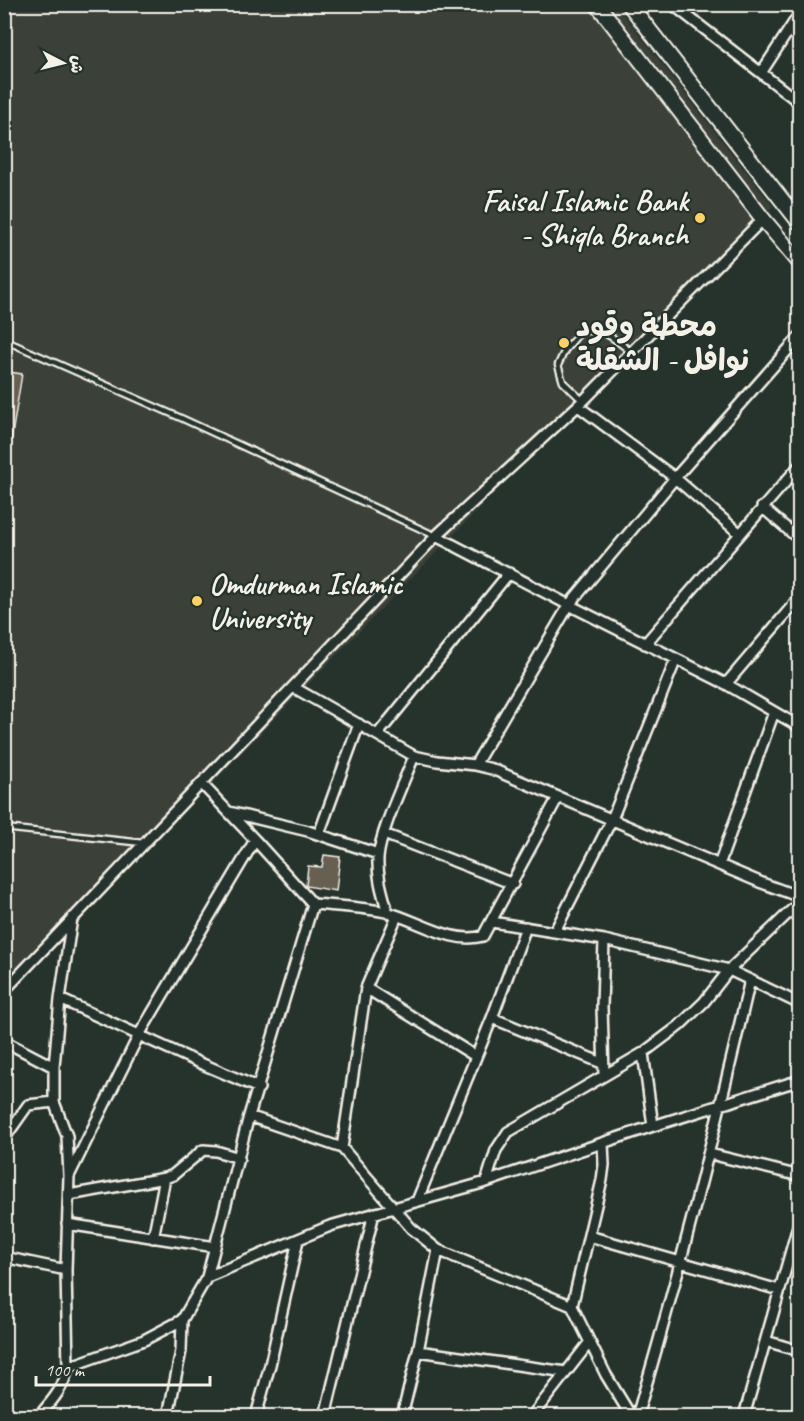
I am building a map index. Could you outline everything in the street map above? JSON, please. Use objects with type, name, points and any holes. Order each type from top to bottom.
[{"type":"main road","points":[[597,4],[800,263]]},
{"type":"main road","points":[[629,4],[800,223]]},
{"type":"street","points":[[672,4],[800,103]]},
{"type":"street","points":[[761,73],[800,12]]},
{"type":"street","points":[[4,991],[436,536],[581,404],[764,219]]},
{"type":"street","points":[[475,765],[569,605],[675,478],[800,336]]},
{"type":"street","points":[[581,404],[675,478],[739,533]]},
{"type":"street","points":[[645,644],[800,465]]},
{"type":"street","points":[[762,507],[800,540]]},
{"type":"street","points":[[436,536],[726,684],[800,727]]},
{"type":"street","points":[[378,734],[509,573]]},
{"type":"street","points":[[726,684],[800,597]]},
{"type":"street","points":[[555,931],[612,819],[676,659]]},
{"type":"street","points":[[293,687],[414,756],[475,765],[503,773],[800,900],[729,970],[704,1002],[643,1053],[508,1132],[496,1150],[486,1182]]},
{"type":"street","points":[[719,865],[774,712]]},
{"type":"street","points":[[319,834],[359,724]]},
{"type":"street","points":[[342,1148],[366,988],[393,914],[380,886],[378,854],[414,756]]},
{"type":"street","points":[[201,783],[313,904],[344,906],[393,914],[464,939],[483,936],[558,797]]},
{"type":"street","points":[[229,812],[278,822],[378,854]]},
{"type":"street","points":[[384,834],[513,884]]},
{"type":"street","points":[[69,1176],[139,1035],[255,840]]},
{"type":"street","points":[[168,1416],[181,1351],[182,1320],[207,1277],[249,1116],[313,904]]},
{"type":"street","points":[[39,1416],[56,1396],[65,1380],[68,1367],[66,1270],[69,1176],[67,1136],[54,1102],[54,1067],[60,999],[72,918]]},
{"type":"street","points":[[492,922],[604,940],[729,970],[800,1004]]},
{"type":"street","points":[[417,1202],[492,1018],[526,927]]},
{"type":"street","points":[[604,940],[602,1007],[604,1075]]},
{"type":"street","points":[[637,1416],[710,1154],[750,981]]},
{"type":"street","points":[[366,988],[475,1056]]},
{"type":"street","points":[[60,999],[259,1088]]},
{"type":"street","points":[[492,1018],[602,1063]]},
{"type":"street","points":[[4,1041],[54,1067]]},
{"type":"street","points":[[643,1053],[652,1126]]},
{"type":"street","points":[[207,1277],[330,1226],[486,1182],[652,1126],[800,1080]]},
{"type":"street","points":[[4,1139],[28,1105],[54,1102]]},
{"type":"street","points":[[249,1116],[342,1148],[421,1238],[438,1250],[572,1306]]},
{"type":"street","points":[[603,1143],[604,1166],[572,1306],[589,1343],[631,1416]]},
{"type":"street","points":[[69,1195],[165,1178],[179,1171],[203,1150],[209,1149],[239,1158]]},
{"type":"street","points":[[710,1154],[800,1176]]},
{"type":"street","points":[[153,1238],[165,1178]]},
{"type":"street","points":[[325,1416],[374,1214]]},
{"type":"street","points":[[744,1416],[800,1219]]},
{"type":"street","points":[[67,1224],[215,1247]]},
{"type":"street","points":[[589,1236],[779,1290]]},
{"type":"street","points":[[256,1416],[298,1240]]},
{"type":"street","points":[[402,1416],[418,1351],[438,1250]]},
{"type":"street","points":[[4,1257],[66,1270]]},
{"type":"street","points":[[68,1367],[144,1340],[182,1320]]},
{"type":"street","points":[[766,1341],[800,1351]]},
{"type":"street","points":[[532,1416],[589,1343]]},
{"type":"street","points":[[418,1351],[566,1372]]},
{"type":"lane","points":[[581,404],[563,382],[558,365],[565,350],[581,331],[597,330],[614,338],[631,352]]},
{"type":"lane","points":[[4,340],[181,418],[436,536]]},
{"type":"lane","points":[[4,828],[144,843]]},
{"type":"shaded area","name":"Omdurman Islamic University","points":[[5,5],[616,5],[773,206],[5,996]]},
{"type":"building","points":[[9,372],[22,374],[10,447],[4,447],[4,397]]},
{"type":"building","points":[[324,855],[340,857],[336,891],[306,886],[308,866],[322,867]]},
{"type":"place","name":"Faisal Islamic Bank - Shiqla Branch","points":[[700,218]]},
{"type":"place","name":"محطة وقود نوافل - الشقلة","points":[[564,343]]},
{"type":"place","name":"Omdurman Islamic University","points":[[197,601]]}]
